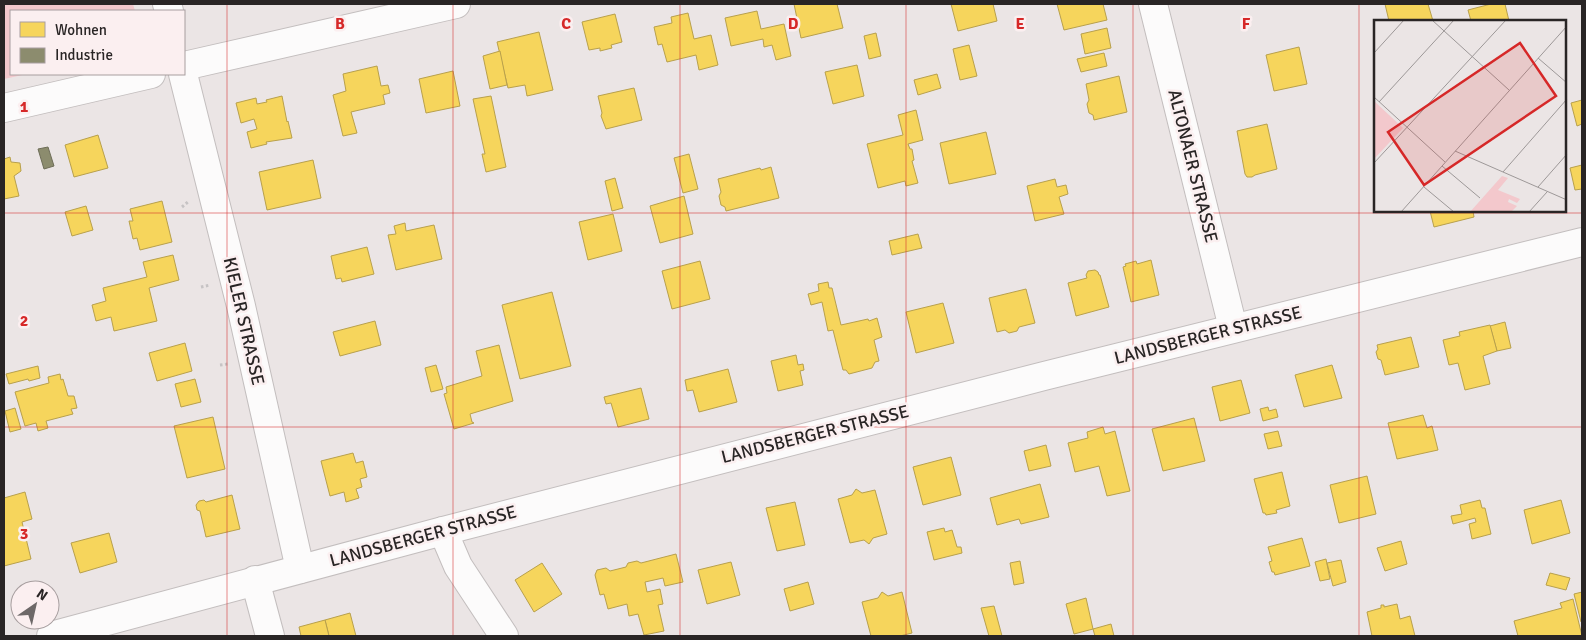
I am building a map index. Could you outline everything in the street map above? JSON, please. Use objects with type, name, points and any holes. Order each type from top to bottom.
[{"type":"street","points":[[185,66],[456,4]]},
{"type":"street","name":"ALTONAER STRASSE","points":[[1153,4],[1233,328]]},
{"type":"street","points":[[4,108],[147,75]]},
{"type":"street","name":"KIELER STRASSE","points":[[183,75],[241,306],[300,569]]},
{"type":"street","name":"LANDSBERGER STRASSE","points":[[51,636],[255,580],[804,436],[1582,242]]},
{"type":"street","points":[[443,531],[458,566],[504,636]]},
{"type":"street","points":[[255,580],[270,636]]},
{"type":"shaded area","points":[[4,4],[133,4],[135,10],[10,10],[10,75],[22,75],[4,79]]},
{"type":"building: Wohnen","points":[[794,4],[837,4],[843,28],[801,38]]},
{"type":"building: Wohnen","points":[[951,4],[993,4],[997,21],[958,31]]},
{"type":"building: Wohnen","points":[[1057,4],[1103,4],[1107,20],[1064,30]]},
{"type":"building: Wohnen","points":[[1385,4],[1428,4],[1433,20],[1389,20]]},
{"type":"building: Wohnen","points":[[1491,4],[1505,4],[1509,20],[1471,20],[1468,10]]},
{"type":"building: Wohnen","points":[[757,11],[761,29],[784,24],[791,56],[776,60],[772,45],[764,47],[763,39],[731,46],[725,18]]},
{"type":"building: Wohnen","points":[[688,13],[694,39],[711,35],[718,65],[699,70],[696,55],[667,62],[662,44],[658,45],[654,27],[672,23],[671,17]]},
{"type":"building: Wohnen","points":[[615,14],[622,42],[611,45],[612,48],[600,51],[600,48],[589,50],[582,22]]},
{"type":"building: Wohnen","points":[[1107,28],[1111,48],[1085,54],[1081,34]]},
{"type":"building: Wohnen","points":[[539,32],[553,90],[527,96],[525,85],[508,88],[497,42]]},
{"type":"building: Wohnen","points":[[876,33],[881,56],[869,59],[864,36]]},
{"type":"building: Wohnen","points":[[969,45],[977,76],[960,80],[953,49]]},
{"type":"building: Wohnen","points":[[1299,47],[1307,84],[1274,91],[1266,55]]},
{"type":"building: Wohnen","points":[[500,51],[507,85],[490,89],[483,56]]},
{"type":"building: Wohnen","points":[[1104,53],[1107,66],[1081,72],[1077,59]]},
{"type":"building: Wohnen","points":[[857,65],[864,96],[833,104],[825,72]]},
{"type":"building: Wohnen","points":[[377,66],[381,86],[388,85],[390,93],[383,95],[385,104],[351,112],[357,133],[343,136],[333,95],[346,91],[343,74]]},
{"type":"building: Wohnen","points":[[453,71],[460,106],[426,113],[419,79]]},
{"type":"building: Wohnen","points":[[937,74],[941,88],[918,95],[914,80]]},
{"type":"building: Wohnen","points":[[1119,76],[1127,112],[1094,120],[1093,115],[1089,113],[1087,104],[1089,100],[1086,84]]},
{"type":"building: Wohnen","points":[[634,88],[642,120],[606,129],[601,116],[598,96]]},
{"type":"building: Wohnen","points":[[282,96],[292,138],[266,142],[267,144],[251,148],[247,132],[257,129],[254,119],[241,123],[236,103],[256,98],[257,104]]},
{"type":"building: Wohnen","points":[[491,96],[506,167],[486,172],[482,154],[485,154],[473,99]]},
{"type":"building: Wohnen","points":[[1582,100],[1582,124],[1577,126],[1571,103]]},
{"type":"building: Wohnen","points":[[916,110],[923,140],[908,144],[910,149],[912,149],[914,160],[912,161],[918,183],[906,186],[905,181],[878,188],[867,144],[903,135],[898,115]]},
{"type":"building: Wohnen","points":[[1267,124],[1277,169],[1247,177],[1237,131]]},
{"type":"building: Wohnen","points":[[986,132],[996,174],[949,184],[940,143]]},
{"type":"building: Wohnen","points":[[98,135],[108,168],[74,177],[65,145]]},
{"type":"building: Wohnen","points":[[689,154],[698,189],[683,193],[674,158]]},
{"type":"building: Wohnen","points":[[10,157],[11,162],[20,163],[21,171],[14,176],[19,196],[4,199],[4,159]]},
{"type":"building: Wohnen","points":[[313,160],[321,198],[267,210],[259,172]]},
{"type":"building: Wohnen","points":[[1582,165],[1582,189],[1575,190],[1570,168]]},
{"type":"building: Wohnen","points":[[771,167],[779,198],[726,211],[725,207],[721,205],[718,179]]},
{"type":"building: Wohnen","points":[[615,178],[623,208],[612,211],[605,181]]},
{"type":"building: Wohnen","points":[[1055,179],[1057,187],[1066,185],[1068,194],[1059,197],[1064,214],[1035,221],[1027,186]]},
{"type":"building: Wohnen","points":[[684,196],[693,234],[660,243],[650,206]]},
{"type":"building: Wohnen","points":[[162,201],[172,242],[140,250],[137,238],[133,239],[129,221],[133,221],[130,209]]},
{"type":"building: Wohnen","points":[[86,206],[93,230],[72,236],[65,212]]},
{"type":"building: Wohnen","points":[[1430,212],[1473,212],[1474,217],[1434,227]]},
{"type":"building: Wohnen","points":[[613,214],[622,251],[588,260],[579,222]]},
{"type":"building: Wohnen","points":[[405,223],[406,231],[434,225],[442,259],[396,270],[388,235],[396,234],[394,226]]},
{"type":"building: Wohnen","points":[[918,234],[922,248],[892,255],[889,241]]},
{"type":"building: Wohnen","points":[[367,247],[374,274],[342,282],[341,278],[336,279],[331,256]]},
{"type":"building: Wohnen","points":[[173,255],[179,280],[149,288],[157,321],[114,331],[111,317],[96,321],[92,305],[106,301],[103,288],[147,277],[143,262]]},
{"type":"building: Wohnen","points":[[1151,260],[1159,295],[1131,302],[1123,267],[1126,266],[1125,264],[1136,261],[1137,264]]},
{"type":"building: Wohnen","points":[[700,261],[710,299],[672,309],[662,271]]},
{"type":"building: Wohnen","points":[[1095,270],[1100,275],[1109,307],[1076,316],[1068,283],[1087,278],[1088,271]]},
{"type":"building: Wohnen","points":[[828,282],[829,288],[832,288],[841,325],[877,318],[882,337],[874,340],[879,361],[875,362],[872,368],[849,374],[846,370],[843,370],[833,330],[828,331],[822,302],[811,305],[808,294],[819,291],[818,284]]},
{"type":"building: Wohnen","points":[[1026,289],[1035,323],[1019,327],[1017,331],[1009,333],[1005,330],[997,332],[989,298]]},
{"type":"building: Wohnen","points":[[552,292],[571,366],[520,379],[502,305]]},
{"type":"building: Wohnen","points":[[943,303],[954,343],[916,353],[906,312]]},
{"type":"building: Wohnen","points":[[375,321],[381,345],[340,356],[333,332]]},
{"type":"building: Wohnen","points":[[1505,322],[1511,348],[1497,351],[1490,326]]},
{"type":"building: Wohnen","points":[[1490,325],[1497,351],[1483,356],[1490,384],[1465,390],[1458,363],[1449,365],[1443,340],[1460,336],[1459,332]]},
{"type":"building: Wohnen","points":[[1411,337],[1419,367],[1385,375],[1381,360],[1378,359],[1376,352],[1378,349],[1377,345]]},
{"type":"building: Wohnen","points":[[185,343],[192,371],[157,381],[149,353]]},
{"type":"building: Wohnen","points":[[499,345],[513,401],[470,414],[474,423],[454,429],[444,394],[447,393],[446,387],[482,376],[476,351]]},
{"type":"building: Wohnen","points":[[796,355],[798,365],[803,364],[804,370],[800,371],[803,385],[778,391],[771,361]]},
{"type":"building: Wohnen","points":[[436,365],[443,389],[431,392],[425,368]]},
{"type":"building: Wohnen","points":[[1332,365],[1342,398],[1304,407],[1295,375]]},
{"type":"building: Wohnen","points":[[38,366],[40,378],[9,384],[6,374]]},
{"type":"building: Wohnen","points":[[728,369],[737,402],[699,412],[693,390],[687,391],[685,380]]},
{"type":"building: Wohnen","points":[[60,374],[68,396],[74,396],[77,408],[71,409],[73,414],[46,421],[48,428],[38,431],[36,423],[25,426],[15,392],[49,383],[48,377]]},
{"type":"building: Wohnen","points":[[195,379],[201,402],[181,407],[175,384]]},
{"type":"building: Wohnen","points":[[1241,380],[1250,413],[1220,421],[1212,387]]},
{"type":"building: Wohnen","points":[[641,388],[649,419],[618,427],[611,403],[606,404],[604,397]]},
{"type":"building: Wohnen","points":[[1268,407],[1269,411],[1276,409],[1278,417],[1263,421],[1260,409]]},
{"type":"building: Wohnen","points":[[15,408],[21,429],[10,432],[5,411]]},
{"type":"building: Wohnen","points":[[1423,415],[1427,428],[1432,426],[1438,450],[1397,459],[1388,423]]},
{"type":"building: Wohnen","points":[[213,417],[225,469],[187,478],[174,426]]},
{"type":"building: Wohnen","points":[[1194,418],[1205,461],[1163,471],[1152,429]]},
{"type":"building: Wohnen","points":[[1103,427],[1105,434],[1115,431],[1130,491],[1107,496],[1099,466],[1075,472],[1068,443],[1088,438],[1087,432]]},
{"type":"building: Wohnen","points":[[1278,431],[1282,446],[1268,449],[1264,434]]},
{"type":"building: Wohnen","points":[[1046,445],[1051,466],[1029,471],[1024,451]]},
{"type":"building: Wohnen","points":[[353,453],[356,463],[363,461],[367,477],[360,479],[362,487],[356,489],[359,498],[346,502],[344,492],[330,496],[321,461]]},
{"type":"building: Wohnen","points":[[951,457],[961,495],[923,505],[913,467]]},
{"type":"building: Wohnen","points":[[1282,472],[1290,506],[1276,510],[1277,513],[1266,515],[1263,513],[1254,479]]},
{"type":"building: Wohnen","points":[[1367,476],[1376,514],[1339,523],[1330,485]]},
{"type":"building: Wohnen","points":[[1040,484],[1049,517],[1021,524],[1019,519],[997,525],[990,498]]},
{"type":"building: Wohnen","points":[[856,489],[862,493],[875,490],[887,534],[873,538],[869,544],[864,540],[850,543],[838,499],[852,495]]},
{"type":"building: Wohnen","points":[[25,492],[32,519],[22,522],[31,559],[4,566],[4,498]]},
{"type":"building: Wohnen","points":[[232,495],[240,529],[206,537],[200,511],[197,510],[196,505],[199,501],[204,500],[206,502]]},
{"type":"building: Wohnen","points":[[1480,500],[1482,508],[1485,508],[1491,534],[1472,539],[1469,524],[1476,522],[1475,518],[1453,524],[1451,516],[1462,514],[1460,505]]},
{"type":"building: Wohnen","points":[[1561,500],[1570,533],[1532,544],[1524,510]]},
{"type":"building: Wohnen","points":[[795,502],[805,545],[777,551],[766,508]]},
{"type":"building: Wohnen","points":[[944,528],[945,532],[952,530],[957,547],[961,547],[962,553],[934,560],[927,532]]},
{"type":"building: Wohnen","points":[[109,533],[117,562],[80,573],[71,543]]},
{"type":"building: Wohnen","points":[[1302,538],[1310,566],[1275,575],[1269,562],[1272,561],[1268,547]]},
{"type":"building: Wohnen","points":[[1401,541],[1407,564],[1385,571],[1377,548]]},
{"type":"building: Wohnen","points":[[676,554],[683,582],[665,586],[663,578],[645,582],[647,592],[660,589],[663,604],[658,605],[664,631],[644,635],[638,614],[629,616],[627,604],[608,609],[604,594],[600,595],[595,575],[597,570],[606,568],[610,571],[626,567],[628,563],[637,561],[641,563]]},
{"type":"building: Wohnen","points":[[1326,559],[1330,579],[1320,581],[1315,562]]},
{"type":"building: Wohnen","points":[[1341,560],[1346,582],[1333,586],[1327,563]]},
{"type":"building: Wohnen","points":[[1020,561],[1024,583],[1014,585],[1010,563]]},
{"type":"building: Wohnen","points":[[731,562],[740,595],[707,604],[698,570]]},
{"type":"building: Wohnen","points":[[542,563],[562,594],[534,612],[515,580]]},
{"type":"building: Wohnen","points":[[1550,573],[1570,578],[1566,590],[1546,585]]},
{"type":"building: Wohnen","points":[[808,582],[814,604],[790,611],[784,589]]},
{"type":"building: Wohnen","points":[[882,592],[888,596],[902,592],[912,633],[900,636],[871,636],[862,602],[878,598]]},
{"type":"building: Wohnen","points":[[1582,592],[1582,622],[1581,622],[1574,594]]},
{"type":"building: Wohnen","points":[[1086,598],[1093,629],[1074,634],[1066,604]]},
{"type":"building: Wohnen","points":[[1573,599],[1582,636],[1518,636],[1514,621],[1562,608],[1560,603]]},
{"type":"building: Wohnen","points":[[1397,604],[1400,619],[1410,616],[1415,636],[1372,636],[1367,612],[1381,608],[1381,605],[1384,605],[1384,607]]},
{"type":"building: Wohnen","points":[[994,606],[1002,636],[989,636],[981,608]]},
{"type":"building: Wohnen","points":[[350,613],[356,636],[329,636],[325,620]]},
{"type":"building: Wohnen","points":[[325,620],[329,636],[301,636],[299,627]]},
{"type":"building: Wohnen","points":[[1111,624],[1114,636],[1095,636],[1093,629]]},
{"type":"building: Industrie","points":[[48,147],[54,166],[44,169],[38,149]]}]
